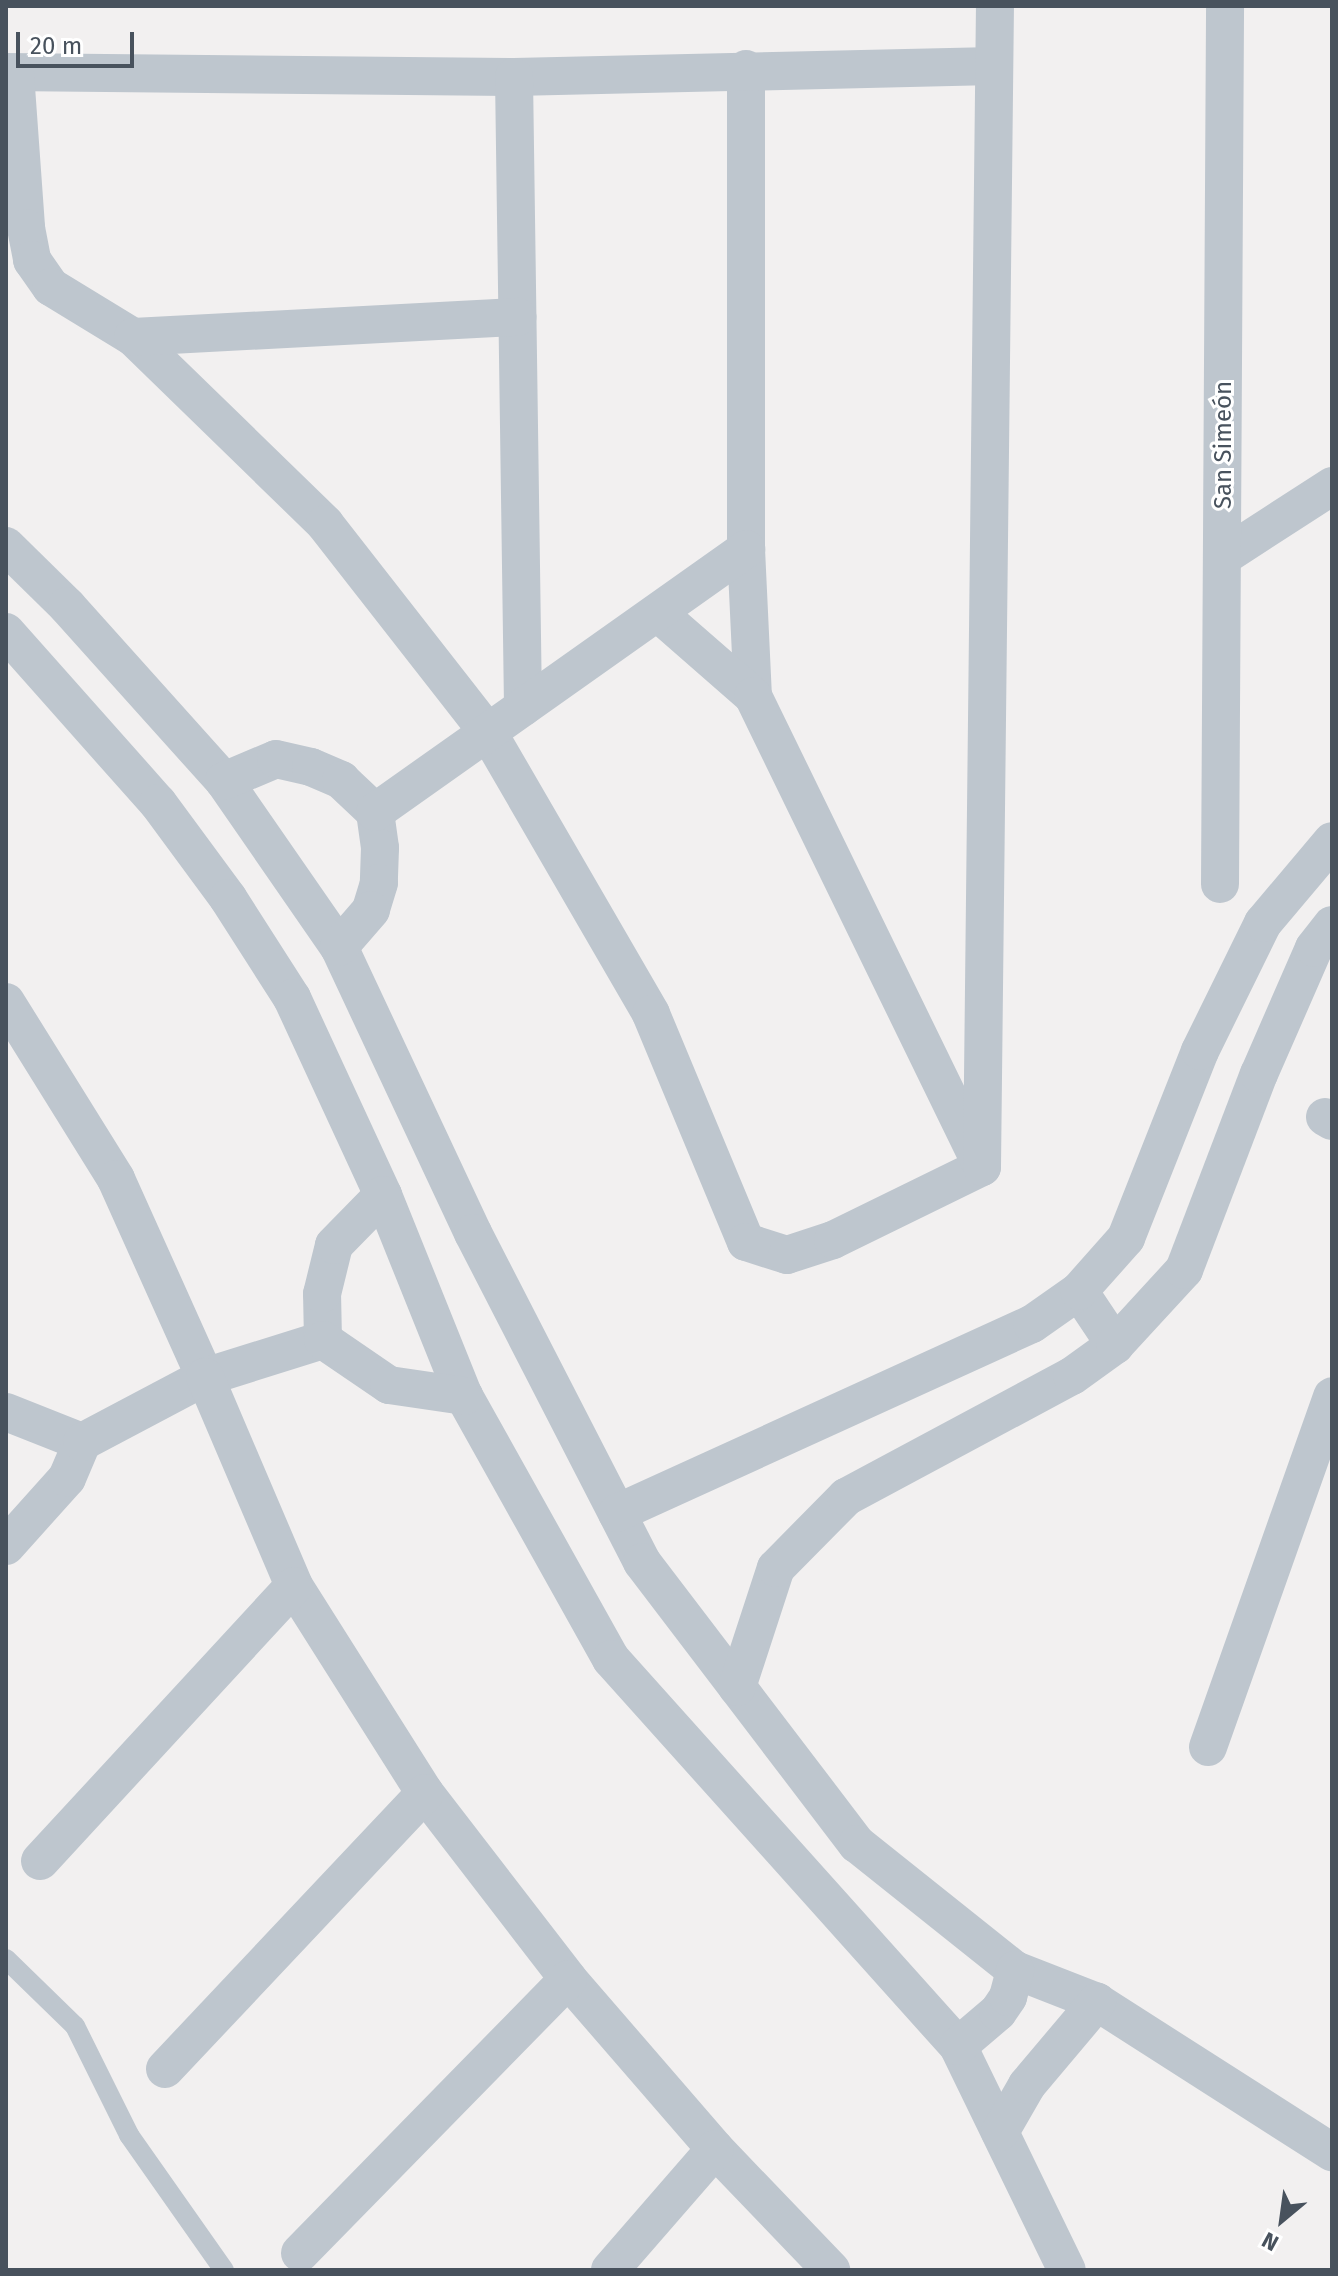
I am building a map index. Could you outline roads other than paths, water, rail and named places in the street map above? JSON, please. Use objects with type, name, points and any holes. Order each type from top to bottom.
[{"type":"street","points":[[982,1167],[995,6]]},
{"type":"street","name":"San Simeón","points":[[1220,884],[1225,6]]},
{"type":"street","points":[[982,1167],[833,1240],[787,1255],[746,1242],[651,1014],[489,734],[325,524],[133,337],[51,287],[32,260],[26,228],[11,72],[514,77],[746,69],[994,66]]},
{"type":"street","points":[[746,69],[746,549],[753,696]]},
{"type":"street","points":[[514,77],[523,707]]},
{"type":"street","points":[[133,337],[517,317]]},
{"type":"street","points":[[1224,556],[1332,486]]},
{"type":"street","points":[[6,546],[67,606],[224,781],[339,947],[473,1233],[642,1562],[857,1844],[1015,1970],[1097,2002],[1332,2152]]},
{"type":"street","points":[[375,812],[746,549]]},
{"type":"street","points":[[658,613],[753,696],[982,1167]]},
{"type":"street","points":[[6,632],[158,803],[228,898],[292,998],[383,1195],[464,1396],[611,1659],[958,2046],[1067,2270]]},
{"type":"street","points":[[224,781],[276,759],[311,767],[341,780],[375,812],[380,848],[379,883],[371,910],[339,947]]},
{"type":"street","points":[[617,1513],[1032,1324],[1079,1291],[1126,1238],[1200,1051],[1263,923],[1332,841]]},
{"type":"street","points":[[737,1687],[776,1568],[846,1497],[1072,1376],[1115,1345],[1184,1270],[1259,1074],[1314,948],[1332,925]]},
{"type":"street","points":[[6,1002],[116,1179],[294,1586],[425,1793],[568,1979],[715,2149],[831,2270]]},
{"type":"street","points":[[323,1340],[322,1294],[334,1245],[383,1195]]},
{"type":"street","points":[[1079,1291],[1115,1345]]},
{"type":"street","points":[[6,1546],[67,1478],[82,1442],[205,1377],[323,1340]]},
{"type":"street","points":[[323,1340],[389,1385],[464,1396]]},
{"type":"street","points":[[1208,1747],[1331,1404]]},
{"type":"street","points":[[6,1412],[82,1442]]},
{"type":"street","points":[[40,1861],[294,1586]]},
{"type":"street","points":[[165,2069],[425,1793]]},
{"type":"street","points":[[958,2046],[998,2012],[1008,1997],[1015,1970]]},
{"type":"street","points":[[300,2253],[568,1979]]},
{"type":"street","points":[[1000,2132],[1027,2085],[1097,2002]]},
{"type":"street","points":[[610,2270],[715,2149]]},
{"type":"lane","points":[[6,1959],[75,2026],[129,2135],[224,2270]]}]
